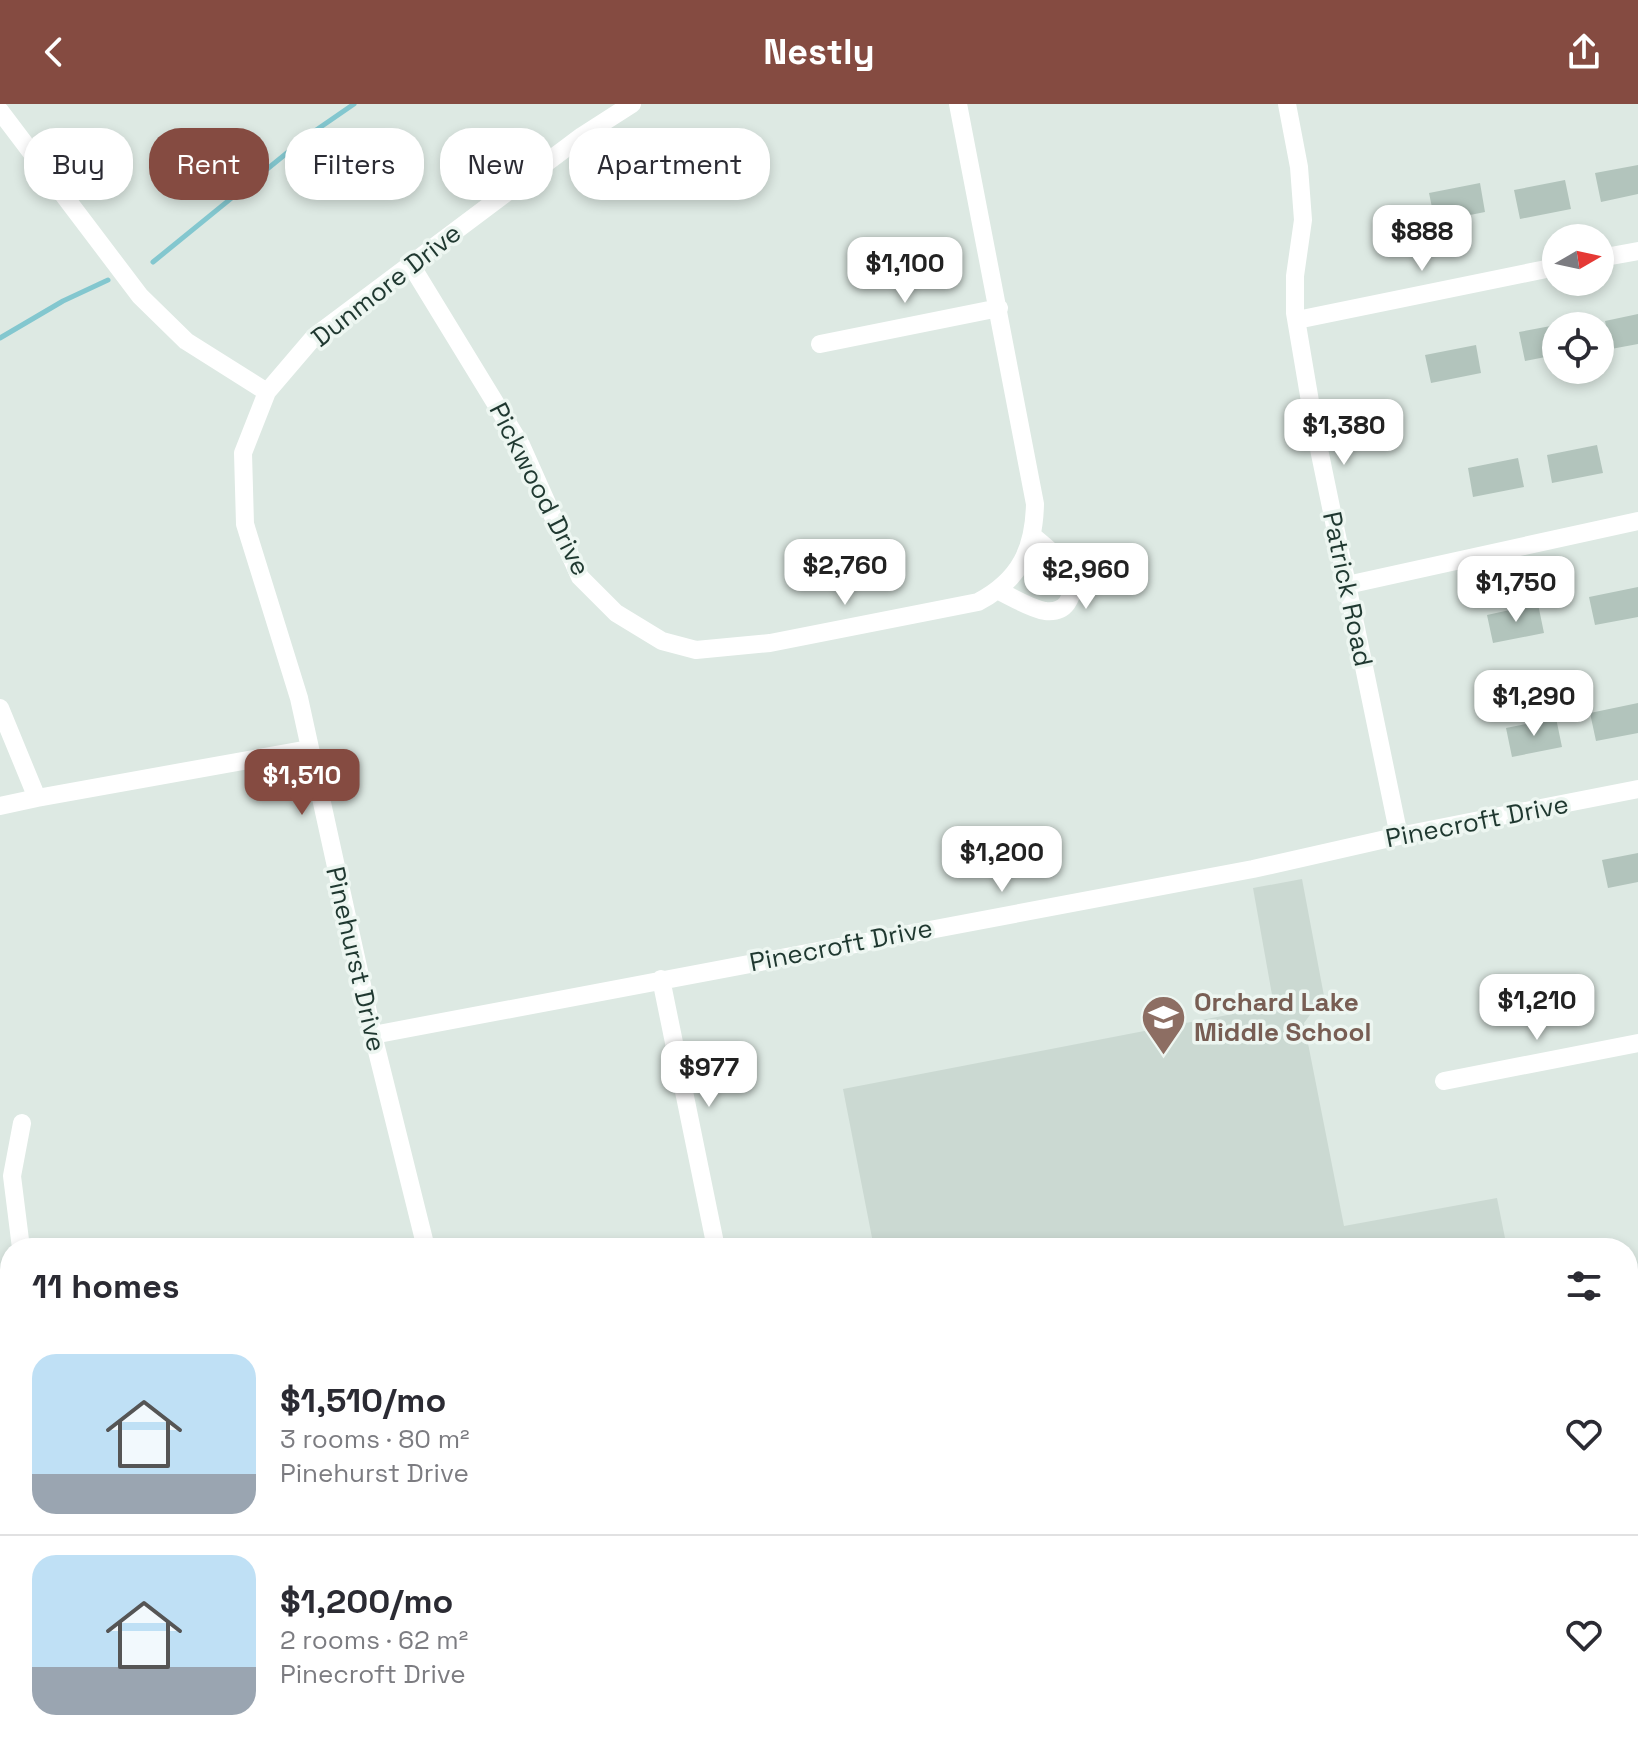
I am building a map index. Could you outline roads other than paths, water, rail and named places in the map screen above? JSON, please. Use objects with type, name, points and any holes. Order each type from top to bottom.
[{"type":"street","name":"Dunmore Drive","points":[[267,392],[314,337],[582,136],[632,104]]},
{"type":"street","points":[[958,104],[1032,477],[1034,537],[1017,569],[999,591],[1048,611],[1060,610],[1068,602],[1073,588],[1070,576],[1058,559],[1034,537]]},
{"type":"street","name":"Patrick Road","points":[[1287,104],[1299,167],[1303,220],[1295,276],[1297,320],[1399,836]]},
{"type":"street","points":[[0,112],[140,296],[186,341],[267,392]]},
{"type":"street","points":[[1614,255],[1638,251]]},
{"type":"street","name":"Pickwood Drive","points":[[411,265],[521,445],[580,577],[616,613],[662,641],[696,650],[770,643],[978,602],[999,591]]},
{"type":"street","points":[[1297,320],[1542,270]]},
{"type":"street","points":[[820,344],[999,308]]},
{"type":"street","name":"Pinehurst Drive","points":[[267,392],[243,453],[245,524],[299,698],[373,1035],[424,1238]]},
{"type":"street","points":[[1347,585],[1638,521]]},
{"type":"street","points":[[0,708],[37,798]]},
{"type":"street","points":[[0,806],[309,749]]},
{"type":"street","name":"Pinecroft Drive","points":[[373,1035],[1253,869],[1399,836],[1638,789]]},
{"type":"street","points":[[661,979],[714,1238]]},
{"type":"street","points":[[1444,1081],[1638,1043]]},
{"type":"street","points":[[20,1238],[12,1176],[22,1123]]},
{"type":"waterway","points":[[153,262],[309,135],[354,104]]},
{"type":"waterway","points":[[0,338],[63,301],[108,280]]},
{"type":"place","name":"Orchard Lake Middle School","points":[[1163,1056]]}]
